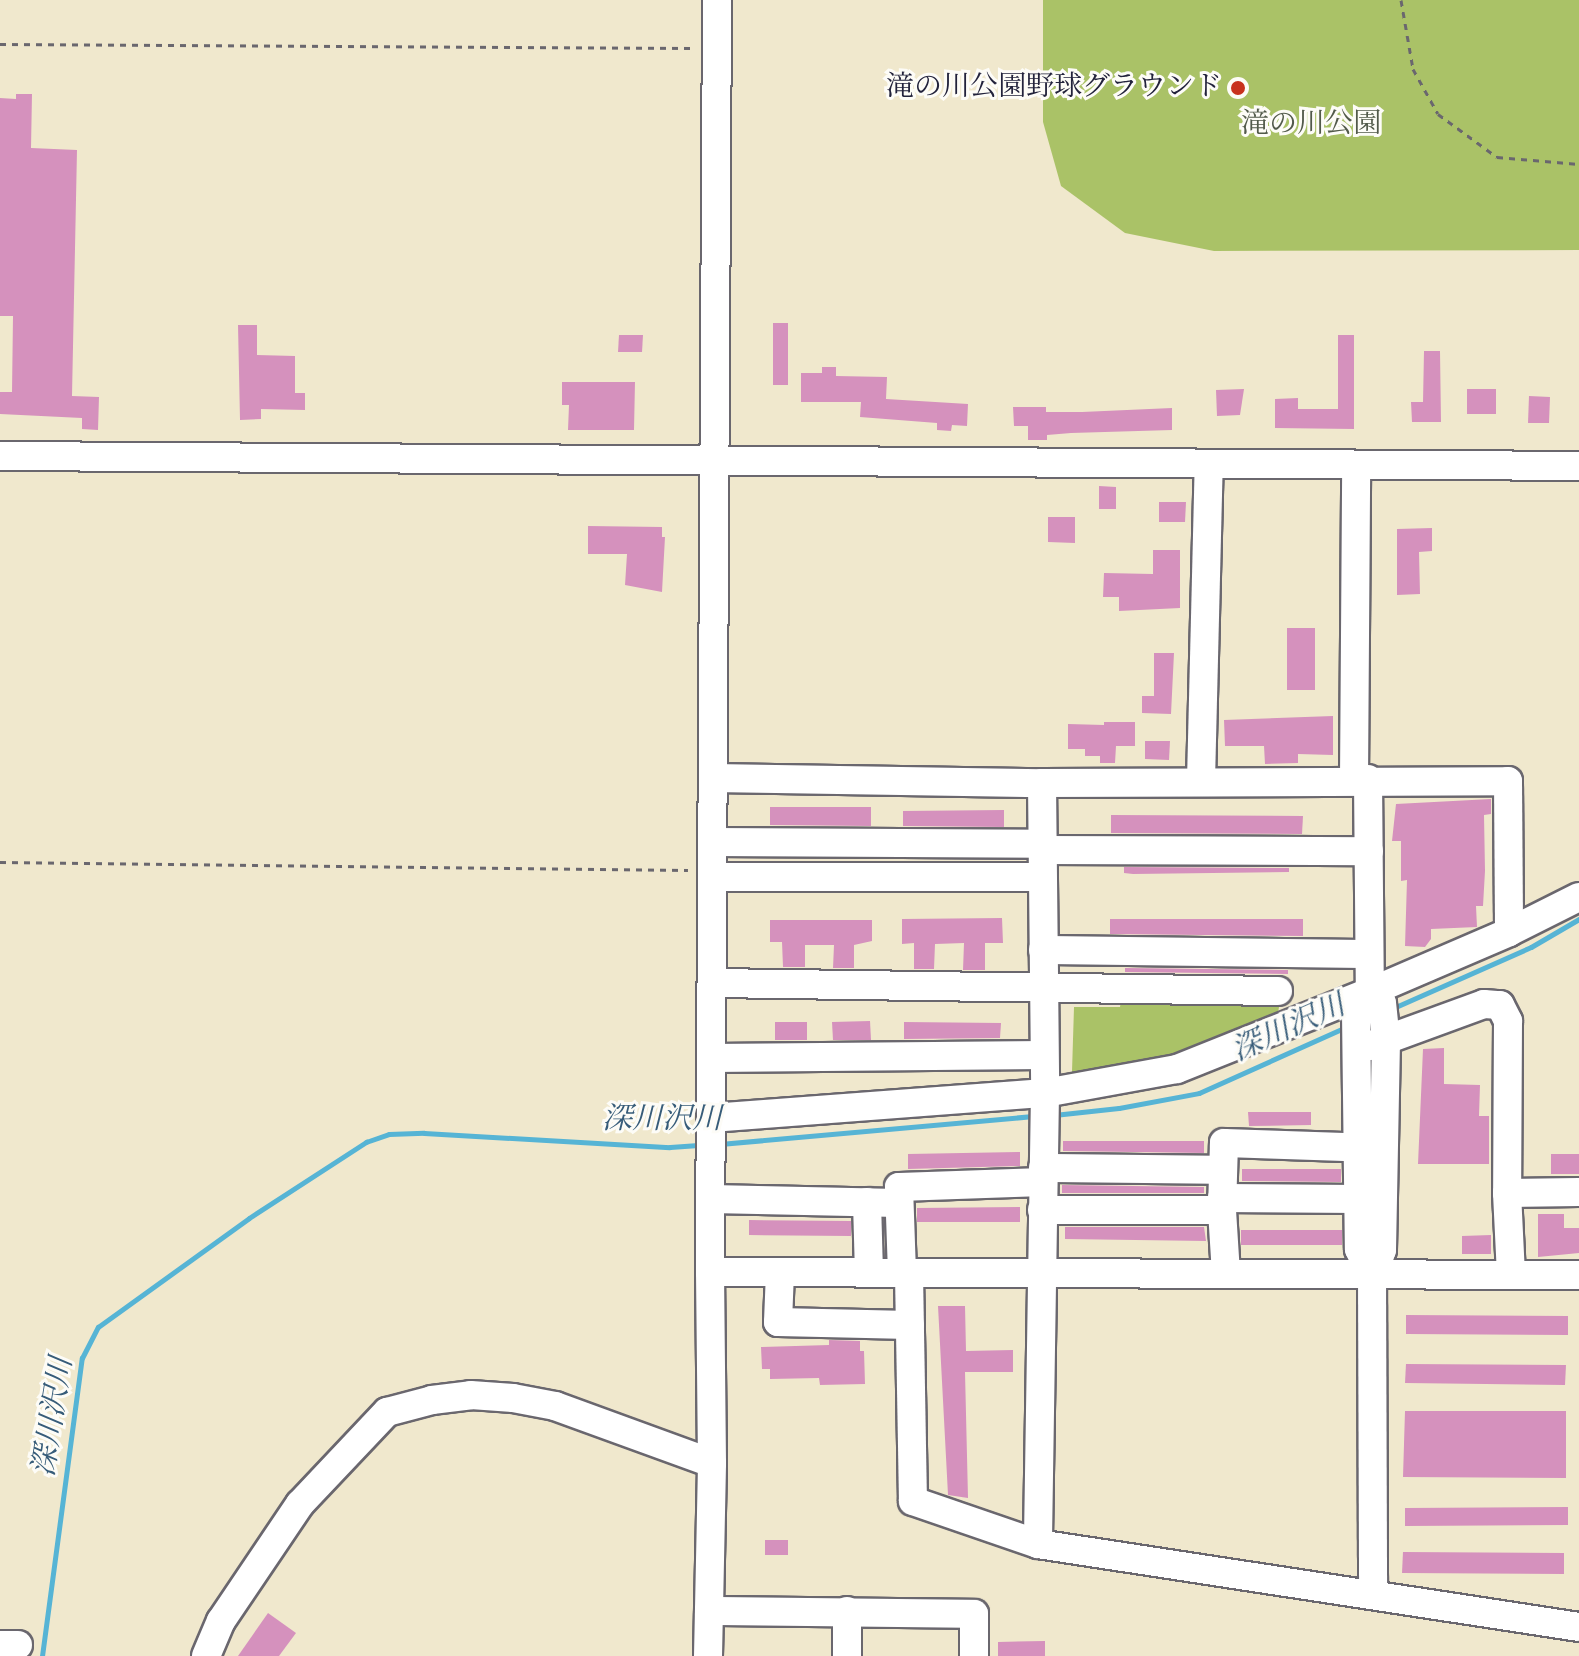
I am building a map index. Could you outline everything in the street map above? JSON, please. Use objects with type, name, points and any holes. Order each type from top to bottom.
[{"type":"street","points":[[708,1656],[712,1463],[710,1272],[717,0]]},
{"type":"street","points":[[0,456],[1579,466]]},
{"type":"street","points":[[1201,781],[1209,464]]},
{"type":"street","points":[[1356,466],[1361,779],[1369,851],[1370,1148],[1382,1250],[1372,1277],[1373,1595]]},
{"type":"street","points":[[713,778],[1042,783],[1361,779],[1508,781],[1509,932]]},
{"type":"street","points":[[1038,1544],[1044,1274],[1042,783]]},
{"type":"street","points":[[713,863],[1369,851]]},
{"type":"street","points":[[1370,1022],[1509,932],[1579,897]]},
{"type":"street","points":[[1043,950],[1369,954]]},
{"type":"street","points":[[712,983],[1278,991]]},
{"type":"street","points":[[711,1136],[1044,1108],[1177,1069],[1370,1022],[1484,1004],[1500,1005],[1508,1021],[1507,1193],[1511,1275]]},
{"type":"street","points":[[712,1058],[1044,1055]]},
{"type":"street","points":[[1226,1274],[1222,1204],[1224,1143],[1370,1148]]},
{"type":"street","points":[[1370,1148],[1358,1199],[1359,1249],[1372,1277]]},
{"type":"street","points":[[1223,1170],[1043,1187],[899,1187],[910,1325],[913,1501],[1038,1544],[1579,1627]]},
{"type":"street","points":[[1043,1187],[1222,1204],[1358,1199]]},
{"type":"street","points":[[1507,1193],[1579,1192]]},
{"type":"street","points":[[711,1199],[898,1203]]},
{"type":"street","points":[[867,1202],[869,1273]]},
{"type":"street","points":[[710,1272],[1372,1277],[1579,1275]]},
{"type":"street","points":[[780,1272],[778,1322],[910,1325]]},
{"type":"street","points":[[206,1656],[221,1621],[300,1504],[387,1412],[432,1400],[471,1395],[513,1398],[555,1406],[712,1463]]},
{"type":"street","points":[[709,1611],[974,1614],[974,1656]]},
{"type":"street","points":[[847,1611],[847,1656]]},
{"type":"path","points":[[1401,0],[1413,69],[1438,114],[1497,157],[1579,164]]},
{"type":"path","points":[[0,44],[717,48]]},
{"type":"path","points":[[0,862],[713,863]]},
{"type":"green space","name":"滝の川公園","points":[[1043,0],[1579,0],[1579,250],[1214,251],[1125,233],[1061,186],[1043,122]]},
{"type":"green space","points":[[1121,1000],[1280,1001],[1278,1013],[1156,1063],[1072,1072],[1074,1007],[1120,1007]]},
{"type":"building","points":[[16,94],[32,94],[31,148],[77,150],[72,396],[99,397],[98,430],[82,429],[82,418],[0,414],[0,392],[12,392],[13,316],[0,316],[0,98],[16,99]]},
{"type":"building","points":[[773,323],[788,323],[788,385],[773,385]]},
{"type":"building","points":[[238,325],[257,325],[257,355],[295,356],[295,393],[305,393],[305,410],[261,409],[261,419],[240,420]]},
{"type":"building","points":[[619,335],[643,335],[642,352],[618,352]]},
{"type":"building","points":[[1338,335],[1354,335],[1354,429],[1275,428],[1275,399],[1298,398],[1298,409],[1338,409]]},
{"type":"building","points":[[1424,351],[1440,351],[1441,422],[1412,422],[1411,402],[1423,402]]},
{"type":"building","points":[[822,367],[836,367],[836,376],[887,377],[886,399],[968,404],[967,426],[952,425],[951,431],[937,430],[937,423],[860,417],[861,402],[801,402],[801,373],[822,373]]},
{"type":"building","points":[[562,382],[635,382],[634,430],[568,430],[569,405],[562,405]]},
{"type":"building","points":[[1244,389],[1240,415],[1217,416],[1216,390]]},
{"type":"building","points":[[1467,389],[1496,389],[1496,414],[1467,414]]},
{"type":"building","points":[[1529,396],[1550,397],[1549,423],[1528,423]]},
{"type":"building","points":[[1013,407],[1046,407],[1046,412],[1172,408],[1172,430],[1071,433],[1047,435],[1047,440],[1028,440],[1028,426],[1014,426]]},
{"type":"building","points":[[1099,486],[1116,487],[1116,509],[1099,509]]},
{"type":"building","points":[[1159,502],[1186,502],[1185,522],[1159,522]]},
{"type":"building","points":[[1048,517],[1075,517],[1075,543],[1048,542]]},
{"type":"building","points":[[588,526],[662,527],[662,537],[665,537],[662,592],[625,585],[627,554],[588,554]]},
{"type":"building","points":[[1432,528],[1432,551],[1419,552],[1420,594],[1397,595],[1397,529]]},
{"type":"building","points":[[1153,550],[1180,550],[1180,608],[1119,611],[1119,597],[1103,597],[1104,573],[1153,574]]},
{"type":"building","points":[[1287,628],[1315,628],[1315,690],[1287,690]]},
{"type":"building","points":[[1154,653],[1174,653],[1171,714],[1142,713],[1142,696],[1154,696]]},
{"type":"building","points":[[1333,716],[1333,755],[1298,754],[1298,763],[1265,764],[1264,746],[1225,746],[1224,720]]},
{"type":"building","points":[[1104,722],[1135,722],[1135,746],[1116,746],[1115,763],[1100,763],[1100,756],[1085,756],[1085,749],[1068,749],[1068,724],[1104,725]]},
{"type":"building","points":[[1145,741],[1170,741],[1169,760],[1145,759]]},
{"type":"building","points":[[1491,799],[1491,814],[1484,815],[1483,906],[1476,906],[1477,927],[1431,929],[1431,939],[1425,947],[1405,946],[1407,880],[1401,881],[1401,841],[1392,841],[1396,804]]},
{"type":"building","points":[[770,807],[871,807],[871,826],[770,825]]},
{"type":"building","points":[[1004,810],[1004,827],[903,826],[903,811]]},
{"type":"building","points":[[1111,815],[1303,816],[1302,834],[1111,833]]},
{"type":"building","points":[[1124,867],[1289,868],[1289,872],[1133,874],[1124,873]]},
{"type":"building","points":[[1002,918],[1003,943],[985,943],[985,970],[963,970],[964,943],[935,944],[934,969],[914,969],[914,943],[902,944],[902,919]]},
{"type":"building","points":[[1110,919],[1303,919],[1303,936],[1110,934]]},
{"type":"building","points":[[770,920],[872,920],[872,941],[854,945],[854,968],[833,968],[834,945],[805,945],[805,967],[783,967],[782,942],[770,942]]},
{"type":"building","points":[[1125,968],[1288,970],[1288,974],[1125,972]]},
{"type":"building","points":[[870,1021],[871,1040],[833,1040],[832,1022]]},
{"type":"building","points":[[775,1022],[807,1022],[807,1040],[775,1040]]},
{"type":"building","points":[[904,1022],[1001,1023],[1000,1038],[904,1039]]},
{"type":"building","points":[[1444,1048],[1444,1084],[1480,1085],[1479,1116],[1489,1116],[1489,1164],[1418,1164],[1423,1049]]},
{"type":"building","points":[[1248,1112],[1311,1112],[1311,1125],[1249,1126]]},
{"type":"building","points":[[1063,1141],[1204,1141],[1204,1153],[1063,1151]]},
{"type":"building","points":[[1020,1152],[1020,1166],[908,1169],[908,1154]]},
{"type":"building","points":[[1551,1154],[1579,1154],[1579,1174],[1551,1174]]},
{"type":"building","points":[[1242,1169],[1341,1169],[1341,1182],[1242,1181]]},
{"type":"building","points":[[1062,1185],[1204,1187],[1204,1193],[1062,1193]]},
{"type":"building","points":[[1020,1207],[1020,1222],[917,1222],[917,1208]]},
{"type":"building","points":[[1538,1214],[1564,1214],[1564,1228],[1579,1228],[1579,1253],[1538,1257]]},
{"type":"building","points":[[749,1220],[851,1221],[851,1236],[749,1235]]},
{"type":"building","points":[[1065,1227],[1204,1227],[1206,1241],[1065,1239]]},
{"type":"building","points":[[1241,1230],[1342,1230],[1342,1245],[1241,1245]]},
{"type":"building","points":[[1491,1235],[1491,1254],[1462,1254],[1462,1236]]},
{"type":"building","points":[[938,1306],[965,1306],[966,1351],[1013,1350],[1013,1372],[965,1372],[968,1498],[948,1495]]},
{"type":"building","points":[[1406,1315],[1568,1316],[1568,1335],[1406,1334]]},
{"type":"building","points":[[829,1340],[860,1341],[860,1351],[864,1351],[865,1384],[820,1385],[819,1378],[770,1379],[770,1369],[762,1369],[761,1347],[829,1345]]},
{"type":"building","points":[[1406,1364],[1566,1365],[1565,1385],[1405,1383]]},
{"type":"building","points":[[1405,1411],[1566,1411],[1566,1478],[1403,1477]]},
{"type":"building","points":[[1568,1507],[1568,1525],[1405,1526],[1405,1508]]},
{"type":"building","points":[[765,1540],[788,1540],[788,1555],[765,1555]]},
{"type":"building","points":[[1403,1552],[1564,1553],[1564,1574],[1402,1573]]},
{"type":"building","points":[[268,1613],[296,1633],[279,1656],[238,1656]]},
{"type":"building","points":[[1045,1641],[1045,1656],[998,1656],[998,1642]]},
{"type":"waterway","name":"深川沢川","points":[[1391,1009],[1531,947],[1579,919]]},
{"type":"waterway","name":"深川沢川","points":[[1054,1115],[1119,1108],[1199,1093],[1348,1026]]},
{"type":"waterway","name":"深川沢川","points":[[720,1144],[1036,1116]]},
{"type":"waterway","name":"深川沢川","points":[[42,1656],[82,1358],[98,1327],[249,1218],[366,1142],[389,1134],[424,1133],[670,1147],[702,1145]]},
{"type":"place","name":"滝の川公園野球グラウンド","points":[[1238,88]]}]
